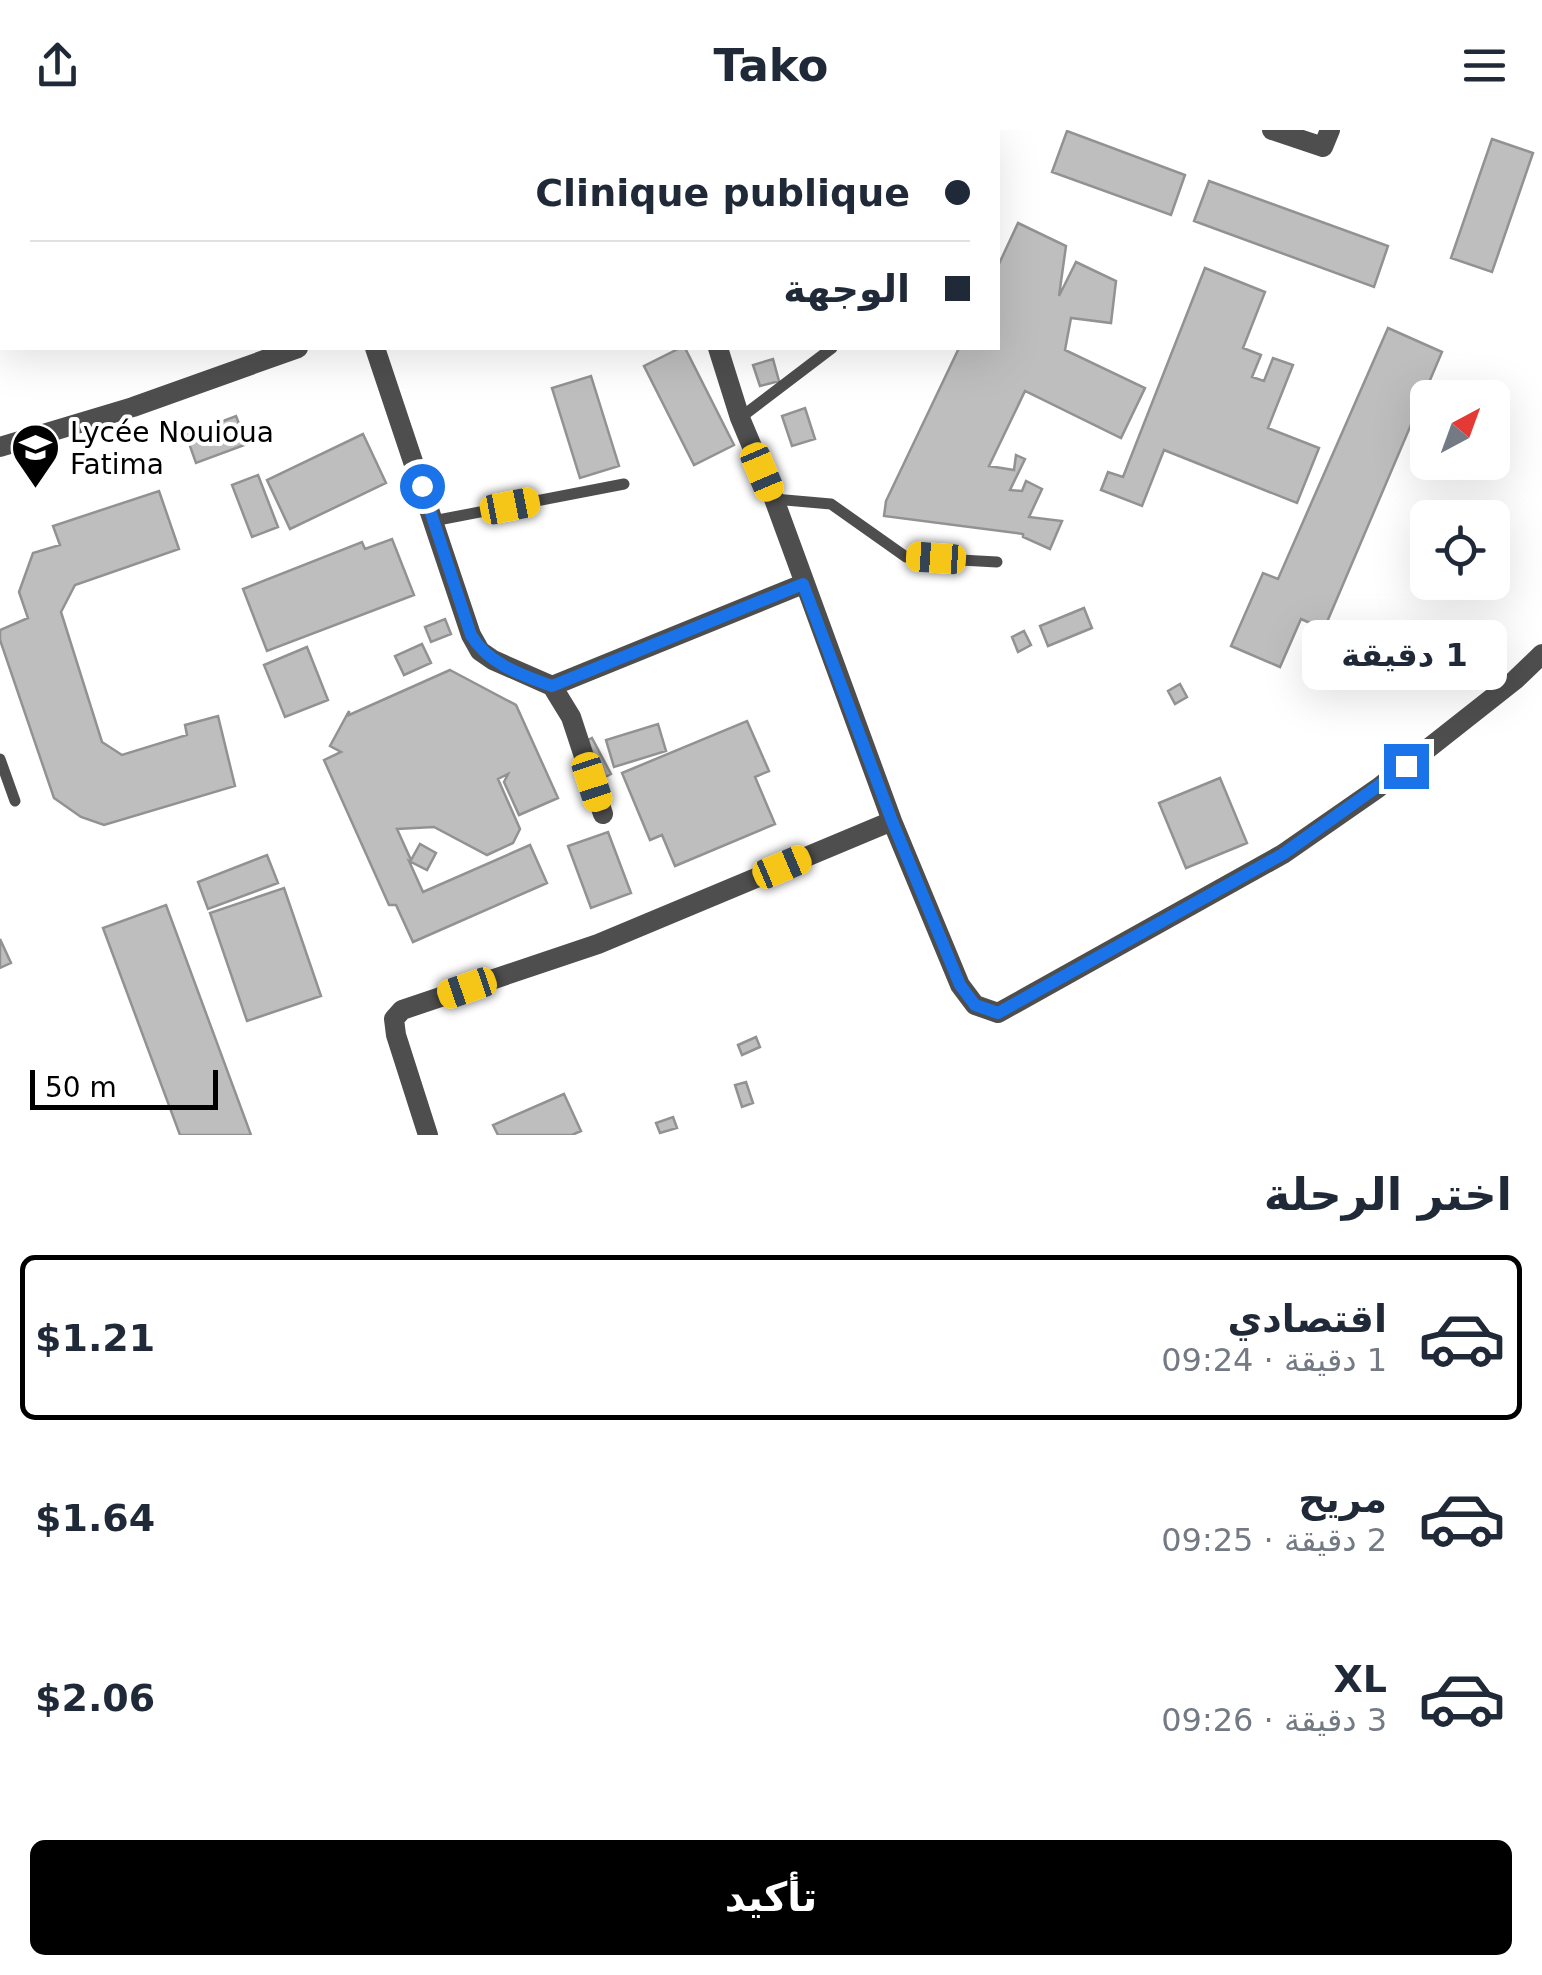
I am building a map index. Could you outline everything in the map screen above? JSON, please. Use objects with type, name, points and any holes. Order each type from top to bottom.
[{"type":"street","points":[[1272,130],[1323,147],[1330,130]]},
{"type":"street","points":[[0,448],[292,350]]},
{"type":"street","points":[[376,350],[471,635],[480,651],[524,676],[552,686],[571,717],[603,814]]},
{"type":"street","points":[[719,350],[740,418],[774,499],[892,821],[960,985],[975,1005],[998,1013],[1283,854],[1378,788],[1515,680],[1542,654]]},
{"type":"street","points":[[552,686],[803,584]]},
{"type":"street","points":[[428,1135],[396,1035],[394,1019],[402,1010],[598,944],[892,821]]},
{"type":"lane","points":[[740,418],[829,350]]},
{"type":"lane","points":[[434,521],[624,484]]},
{"type":"lane","points":[[774,499],[832,504],[906,556],[997,562]]},
{"type":"lane","points":[[0,758],[15,801]]},
{"type":"building","points":[[1067,131],[1185,175],[1171,215],[1052,172]]},
{"type":"building","points":[[1492,139],[1533,153],[1492,272],[1451,258]]},
{"type":"building","points":[[1209,181],[1388,246],[1374,287],[1194,221]]},
{"type":"building","points":[[1018,223],[1066,246],[1059,296],[1076,262],[1116,281],[1111,323],[1071,318],[1065,350],[1145,388],[1121,438],[1025,391],[989,466],[1014,470],[1016,455],[1025,459],[1010,490],[1022,491],[1026,481],[1042,489],[1029,517],[1062,521],[1050,549],[1023,534],[884,516],[886,501],[958,350],[1000,350],[1000,262]]},
{"type":"building","points":[[1205,268],[1265,292],[1243,348],[1261,355],[1252,377],[1264,381],[1273,358],[1293,365],[1268,428],[1319,448],[1297,503],[1164,450],[1142,506],[1101,490],[1108,472],[1123,477]]},
{"type":"building","points":[[1388,328],[1442,352],[1430,380],[1410,380],[1410,427],[1324,629],[1301,619],[1280,667],[1231,646],[1263,573],[1278,579]]},
{"type":"building","points":[[676,350],[686,350],[734,445],[694,465],[644,366]]},
{"type":"building","points":[[773,359],[779,381],[760,386],[753,365]]},
{"type":"building","points":[[591,376],[619,466],[580,478],[552,388]]},
{"type":"building","points":[[805,408],[815,439],[792,446],[782,416]]},
{"type":"building","points":[[236,416],[247,444],[196,463],[186,435]]},
{"type":"building","points":[[363,434],[386,483],[290,529],[267,480]]},
{"type":"building","points":[[258,475],[278,527],[252,537],[232,485]]},
{"type":"building","points":[[159,491],[179,549],[75,585],[61,612],[102,742],[122,755],[187,735],[185,725],[218,716],[235,786],[104,825],[81,817],[54,798],[0,640],[0,630],[28,618],[19,592],[33,553],[60,545],[53,526]]},
{"type":"building","points":[[392,539],[414,595],[267,651],[243,589],[362,542],[365,549]]},
{"type":"building","points":[[1084,608],[1092,628],[1048,646],[1040,626]]},
{"type":"building","points":[[445,619],[451,634],[431,642],[425,627]]},
{"type":"building","points":[[1024,631],[1031,645],[1018,652],[1012,637]]},
{"type":"building","points":[[422,644],[431,663],[404,675],[395,656]]},
{"type":"building","points":[[307,647],[328,700],[285,717],[264,665]]},
{"type":"building","points":[[450,670],[516,705],[558,798],[519,815],[504,782],[508,774],[498,779],[520,829],[513,843],[487,855],[434,827],[397,829],[411,860],[420,844],[436,853],[427,870],[409,861],[423,892],[530,845],[547,883],[413,942],[396,905],[389,905],[324,760],[341,752],[330,746],[349,711],[349,715]]},
{"type":"building","points":[[1180,684],[1187,697],[1175,704],[1168,691]]},
{"type":"building","points":[[747,721],[769,771],[755,777],[775,824],[675,866],[662,835],[650,840],[622,773]]},
{"type":"building","points":[[658,724],[666,751],[614,767],[606,740]]},
{"type":"building","points":[[592,738],[611,774],[595,782],[576,746]]},
{"type":"building","points":[[1220,778],[1247,843],[1186,868],[1159,803]]},
{"type":"building","points":[[608,832],[631,893],[591,908],[568,846]]},
{"type":"building","points":[[267,855],[278,883],[208,909],[198,882]]},
{"type":"building","points":[[284,888],[321,996],[247,1021],[210,913]]},
{"type":"building","points":[[166,905],[251,1135],[180,1135],[103,928]]},
{"type":"building","points":[[0,939],[11,963],[0,968]]},
{"type":"building","points":[[756,1037],[760,1047],[742,1055],[738,1045]]},
{"type":"building","points":[[746,1082],[753,1103],[742,1107],[735,1085]]},
{"type":"building","points":[[564,1094],[581,1131],[572,1135],[498,1135],[493,1125]]},
{"type":"building","points":[[673,1117],[677,1128],[660,1133],[656,1123]]},
{"type":"place","name":"Lycée Nouioua Fatima","points":[[35,490]]},
{"type":"route","points":[[422,486],[471,635],[480,651],[524,676],[552,686],[803,584],[892,821],[960,985],[975,1005],[998,1013],[1283,854],[1406,766]]}]
